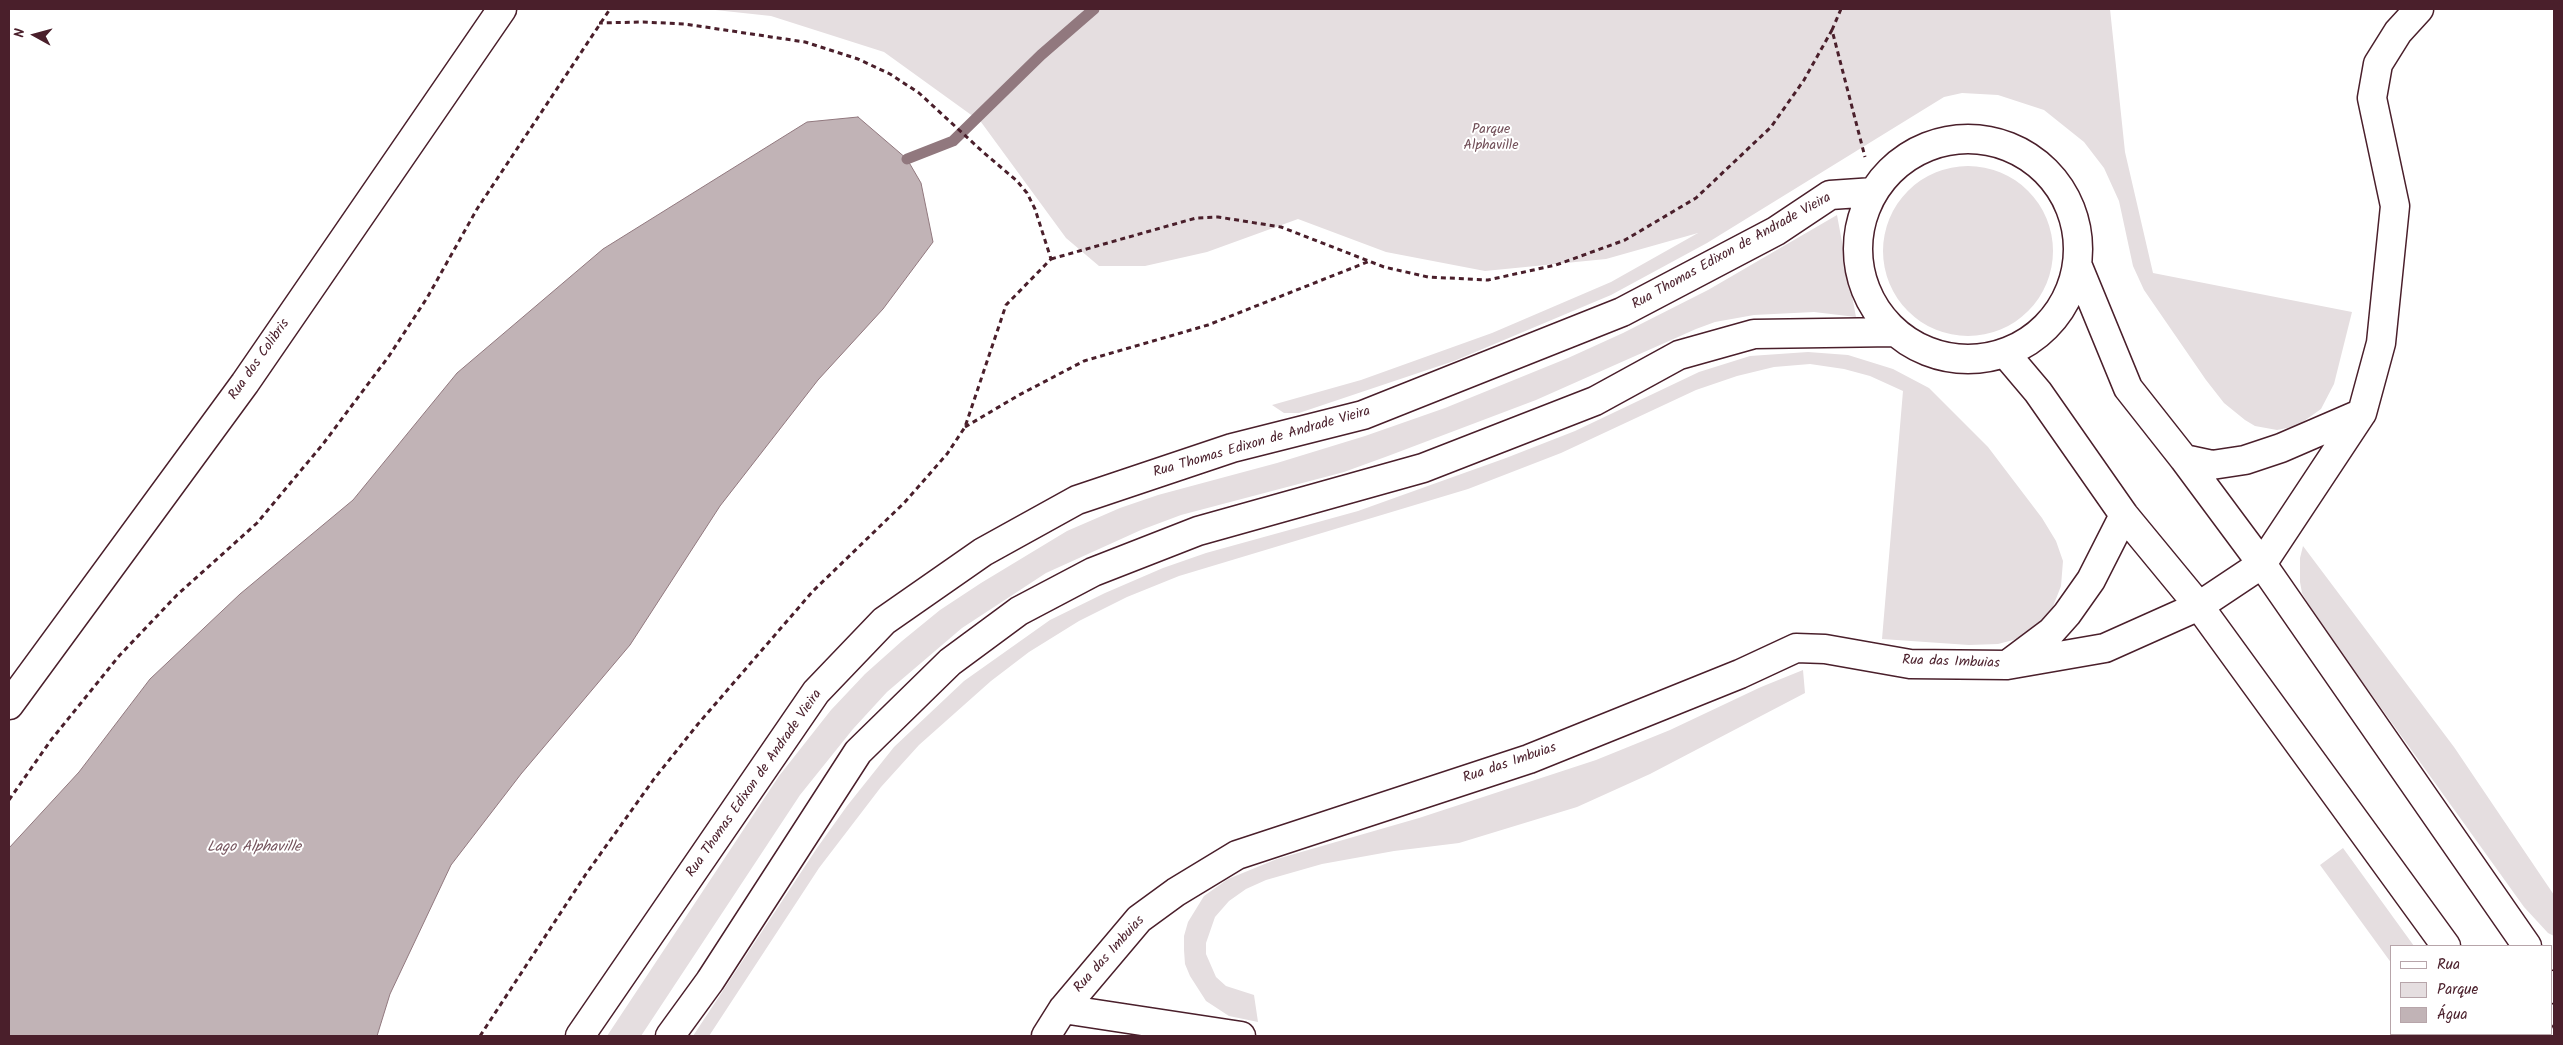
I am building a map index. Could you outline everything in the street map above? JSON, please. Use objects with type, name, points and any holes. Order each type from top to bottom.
[{"type":"street","name":"Rua dos Colibris","points":[[9,705],[245,383],[502,9]]},
{"type":"street","points":[[2262,564],[2362,413],[2381,343],[2395,206],[2372,98],[2378,64],[2398,32],[2419,9]]},
{"type":"street","points":[[1973,138],[2007,146],[2037,163],[2061,189],[2075,221],[2078,245],[2077,264],[2065,302],[2052,321],[2025,344],[2005,353],[1966,360],[1946,357],[1924,350],[1895,332],[1882,319],[1863,282],[1859,266],[1858,247],[1861,224],[1874,192],[1895,166],[1923,148],[1938,142],[1973,138]]},
{"type":"street","name":"Rua Thomas Edixon de Andrade Vieira","points":[[580,1036],[816,692],[884,621],[983,552],[1077,500],[1232,448],[1363,415],[1622,312],[1776,231],[1830,195],[1874,192]]},
{"type":"street","points":[[2077,264],[2128,388],[2184,459],[2262,564],[2526,945]]},
{"type":"street","points":[[670,1036],[710,981],[858,752],[950,662],[1019,611],[1093,572],[1198,531],[1432,464],[1595,401],[1679,356],[1754,334],[1895,332]]},
{"type":"street","points":[[2005,353],[2038,392],[2124,515],[2199,606],[2445,945]]},
{"type":"street","points":[[2184,459],[2212,466],[2245,460],[2280,448],[2362,413]]},
{"type":"street","name":"Rua das Imbuias","points":[[2007,665],[2051,632],[2067,614],[2091,580],[2124,515]]},
{"type":"street","name":"Rua das Imbuias","points":[[1046,1036],[1063,1009],[1139,919],[1176,892],[1237,855],[1529,759],[1740,674],[1796,648],[1825,649],[1910,664],[2007,665],[2105,648],[2199,606],[2262,564]]},
{"type":"street","points":[[1063,1009],[1241,1036]]},
{"type":"path","points":[[9,800],[51,740],[119,656],[177,594],[256,523],[323,444],[389,356],[427,298],[478,209],[610,9]]},
{"type":"path","points":[[480,1036],[586,874],[654,779],[744,668],[834,569],[926,478],[947,454],[965,427],[1006,306],[1052,259],[1196,218],[1218,218],[1281,227],[1384,267],[1428,277],[1488,280],[1556,265],[1625,240],[1696,198],[1771,127],[1804,80],[1832,30],[1841,9]]},
{"type":"path","points":[[599,23],[679,24],[805,42],[882,70],[905,82],[932,104],[983,152],[1007,171],[1027,193],[1042,226],[1052,259]]},
{"type":"path","points":[[1832,30],[1874,192]]},
{"type":"path","points":[[965,427],[1019,395],[1084,361],[1208,325],[1370,261]]},
{"type":"green space","name":"Parque Alphaville","points":[[706,9],[2110,9],[2125,152],[2153,273],[2352,312],[2334,384],[2321,409],[2297,426],[2277,430],[2255,426],[2224,403],[2144,290],[2133,266],[2119,201],[2104,168],[2084,142],[2044,110],[1998,95],[1962,93],[1944,97],[1707,243],[1611,295],[1454,361],[1299,413],[1284,413],[1272,405],[1361,380],[1492,333],[1611,282],[1698,233],[1606,259],[1485,271],[1386,252],[1298,219],[1207,252],[1145,266],[1099,266],[1066,238],[981,122],[884,52],[771,16]]},
{"type":"green space","points":[[1976,166],[2001,172],[2022,185],[2034,197],[2050,226],[2053,251],[2052,268],[2047,284],[2034,305],[2022,317],[1993,333],[1960,336],[1935,330],[1914,317],[1902,305],[1886,276],[1883,243],[1889,218],[1902,197],[1914,185],[1943,169]]},
{"type":"green space","points":[[1837,215],[1856,317],[1814,312],[1754,315],[1715,322],[1536,400],[1344,472],[1181,515],[1141,530],[1046,573],[962,628],[887,692],[853,729],[800,795],[641,1036],[607,1036],[779,776],[831,710],[865,674],[940,610],[1067,531],[1120,508],[1158,495],[1277,463],[1365,436],[1445,408],[1568,358],[1623,333],[1708,290]]},
{"type":"green space","points":[[1808,352],[1848,355],[1893,369],[1929,388],[1988,447],[2042,518],[2056,541],[2063,561],[2061,586],[2052,609],[2037,627],[2017,639],[1998,644],[1969,645],[1882,639],[1903,391],[1870,376],[1844,369],[1810,364],[1774,367],[1737,376],[1696,390],[1561,453],[1468,489],[1179,576],[1127,597],[1079,621],[1029,652],[991,681],[919,745],[881,787],[819,868],[709,1036],[693,1036],[817,848],[847,806],[894,747],[964,681],[1050,620],[1105,593],[1163,568],[1206,553],[1358,511],[1506,458],[1575,431],[1699,372],[1750,356]]},
{"type":"green space","points":[[2303,546],[2454,747],[2554,895],[2554,936],[2548,933],[2524,907],[2313,613],[2302,593],[2300,582],[2300,558]]},
{"type":"green space","points":[[1803,670],[1805,693],[1650,774],[1577,807],[1459,843],[1394,851],[1322,864],[1266,880],[1246,889],[1229,901],[1215,917],[1206,943],[1206,954],[1216,977],[1226,986],[1254,995],[1258,1022],[1229,1016],[1206,1001],[1190,976],[1185,964],[1184,950],[1184,936],[1188,922],[1204,896],[1228,879],[1277,859],[1419,818],[1596,760],[1670,730],[1761,687]]},
{"type":"green space","points":[[2343,848],[2413,945],[2390,945],[2390,961],[2320,865]]},
{"type":"water","name":"Lago Alphaville","points":[[858,117],[907,159],[921,183],[933,242],[883,309],[818,380],[720,506],[630,645],[521,774],[451,865],[390,994],[377,1036],[9,1036],[9,848],[79,772],[150,679],[240,594],[353,500],[457,373],[603,249],[807,122]]},
{"type":"waterway","points":[[907,159],[953,141],[1041,55],[1094,9]]}]
